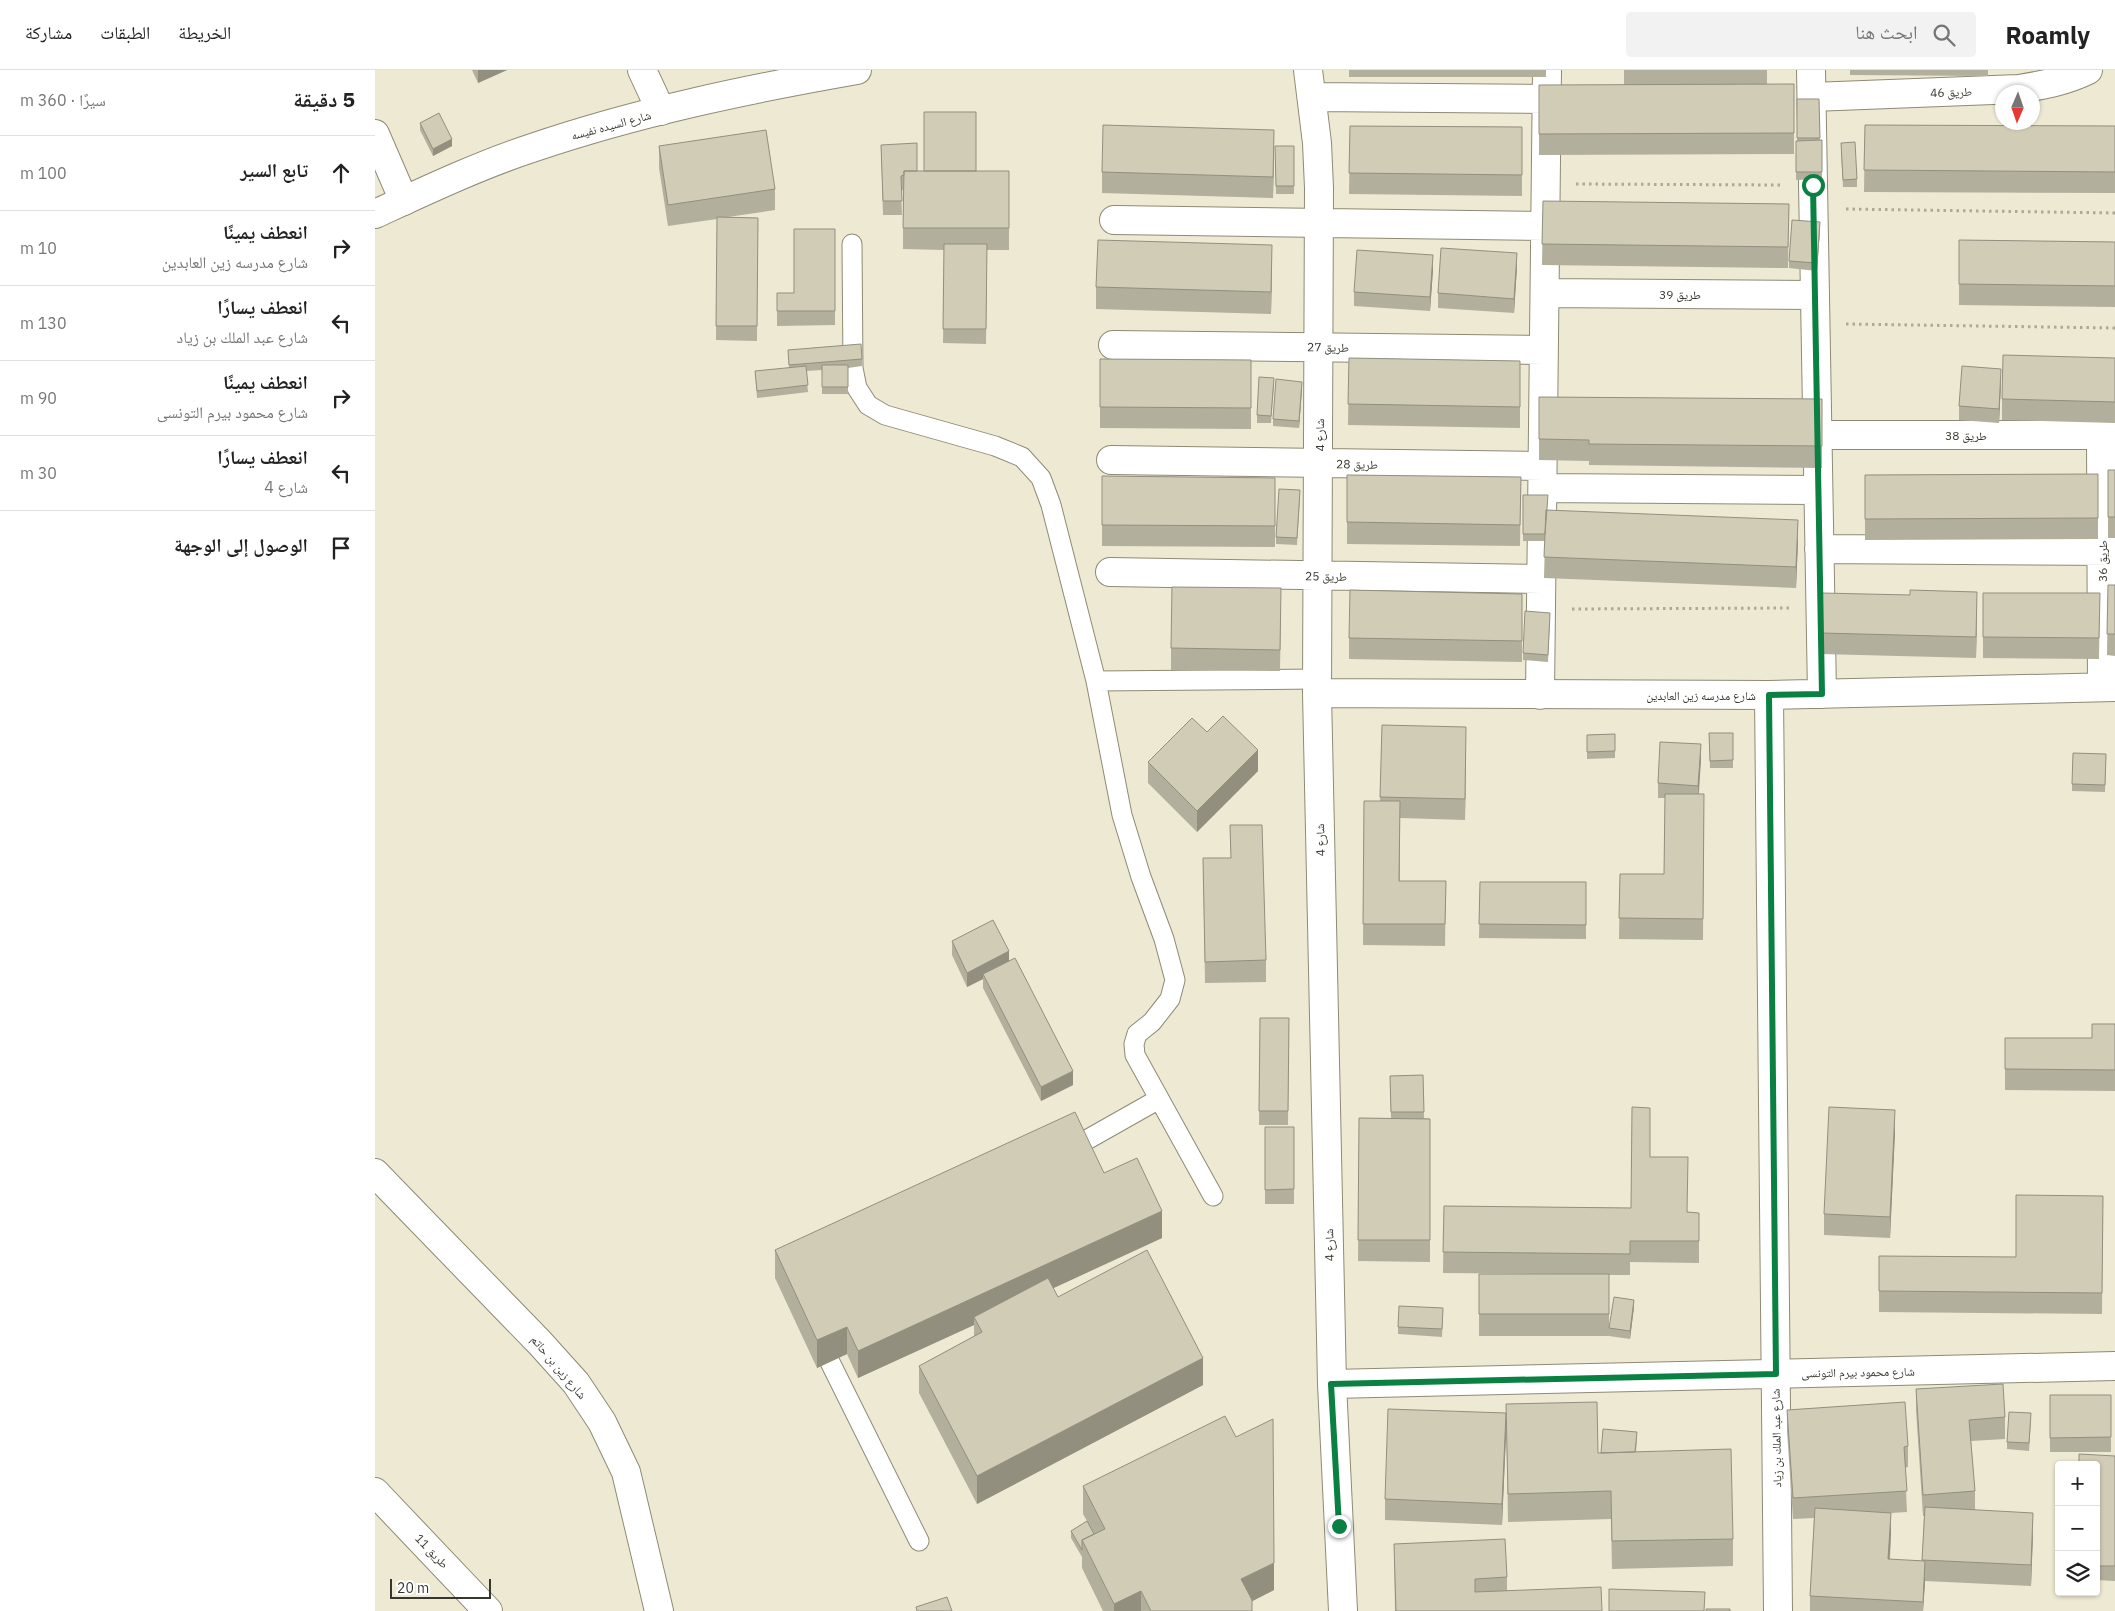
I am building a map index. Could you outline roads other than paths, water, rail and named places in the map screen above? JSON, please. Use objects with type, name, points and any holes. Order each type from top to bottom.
[{"type":"street","points":[[642,70],[661,111]]},
{"type":"street","name":"شارع السيده نفيسه","points":[[375,214],[530,148],[595,128],[755,89],[857,70]]},
{"type":"street","name":"شارع 4","points":[[1308,70],[1317,142],[1319,223],[1317,686],[1331,1384],[1343,1611]]},
{"type":"street","points":[[1540,695],[1547,70]]},
{"type":"street","points":[[1811,70],[1822,694]]},
{"type":"street","name":"طريق 46","points":[[1812,97],[2019,89],[2073,78],[2088,70]]},
{"type":"street","points":[[1312,97],[1546,99]]},
{"type":"street","points":[[375,134],[404,201]]},
{"type":"street","points":[[1114,220],[1545,226]]},
{"type":"street","name":"طريق 39","points":[[1545,293],[1815,295]]},
{"type":"street","name":"طريق 27","points":[[1113,345],[1543,350]]},
{"type":"street","name":"طريق 38","points":[[1817,435],[2108,435]]},
{"type":"street","name":"طريق 36","points":[[2108,435],[2109,687]]},
{"type":"street","name":"طريق 28","points":[[1111,460],[1319,463],[1542,477],[1819,490]]},
{"type":"street","points":[[1819,550],[2109,551]]},
{"type":"street","name":"طريق 25","points":[[1110,572],[1541,579]]},
{"type":"street","name":"شارع مدرسه زين العابدين","points":[[1317,686],[1540,695],[1769,695],[2109,687]]},
{"type":"street","name":"شارع عبد الملك بن زياد","points":[[1769,695],[1778,1611]]},
{"type":"street","name":"شارع زين بن حاتم","points":[[375,1173],[540,1343],[576,1383],[602,1422],[626,1472],[652,1608]]},
{"type":"street","name":"شارع محمود بيرم التونسى","points":[[1331,1384],[2115,1366]]},
{"type":"street","name":"طريق 11","points":[[375,1492],[488,1611]]},
{"type":"lane","points":[[852,244],[853,368],[857,388],[868,404],[885,415],[995,446],[1022,457],[1041,478],[1051,505],[1096,680],[1122,815],[1141,877],[1164,939],[1175,980],[1170,999],[1152,1022],[1137,1034],[1134,1044],[1135,1056],[1213,1196]]},
{"type":"lane","points":[[1096,680],[1317,686]]},
{"type":"lane","points":[[1056,1157],[1159,1099]]},
{"type":"lane","points":[[815,1322],[820,1345],[919,1541]]}]
